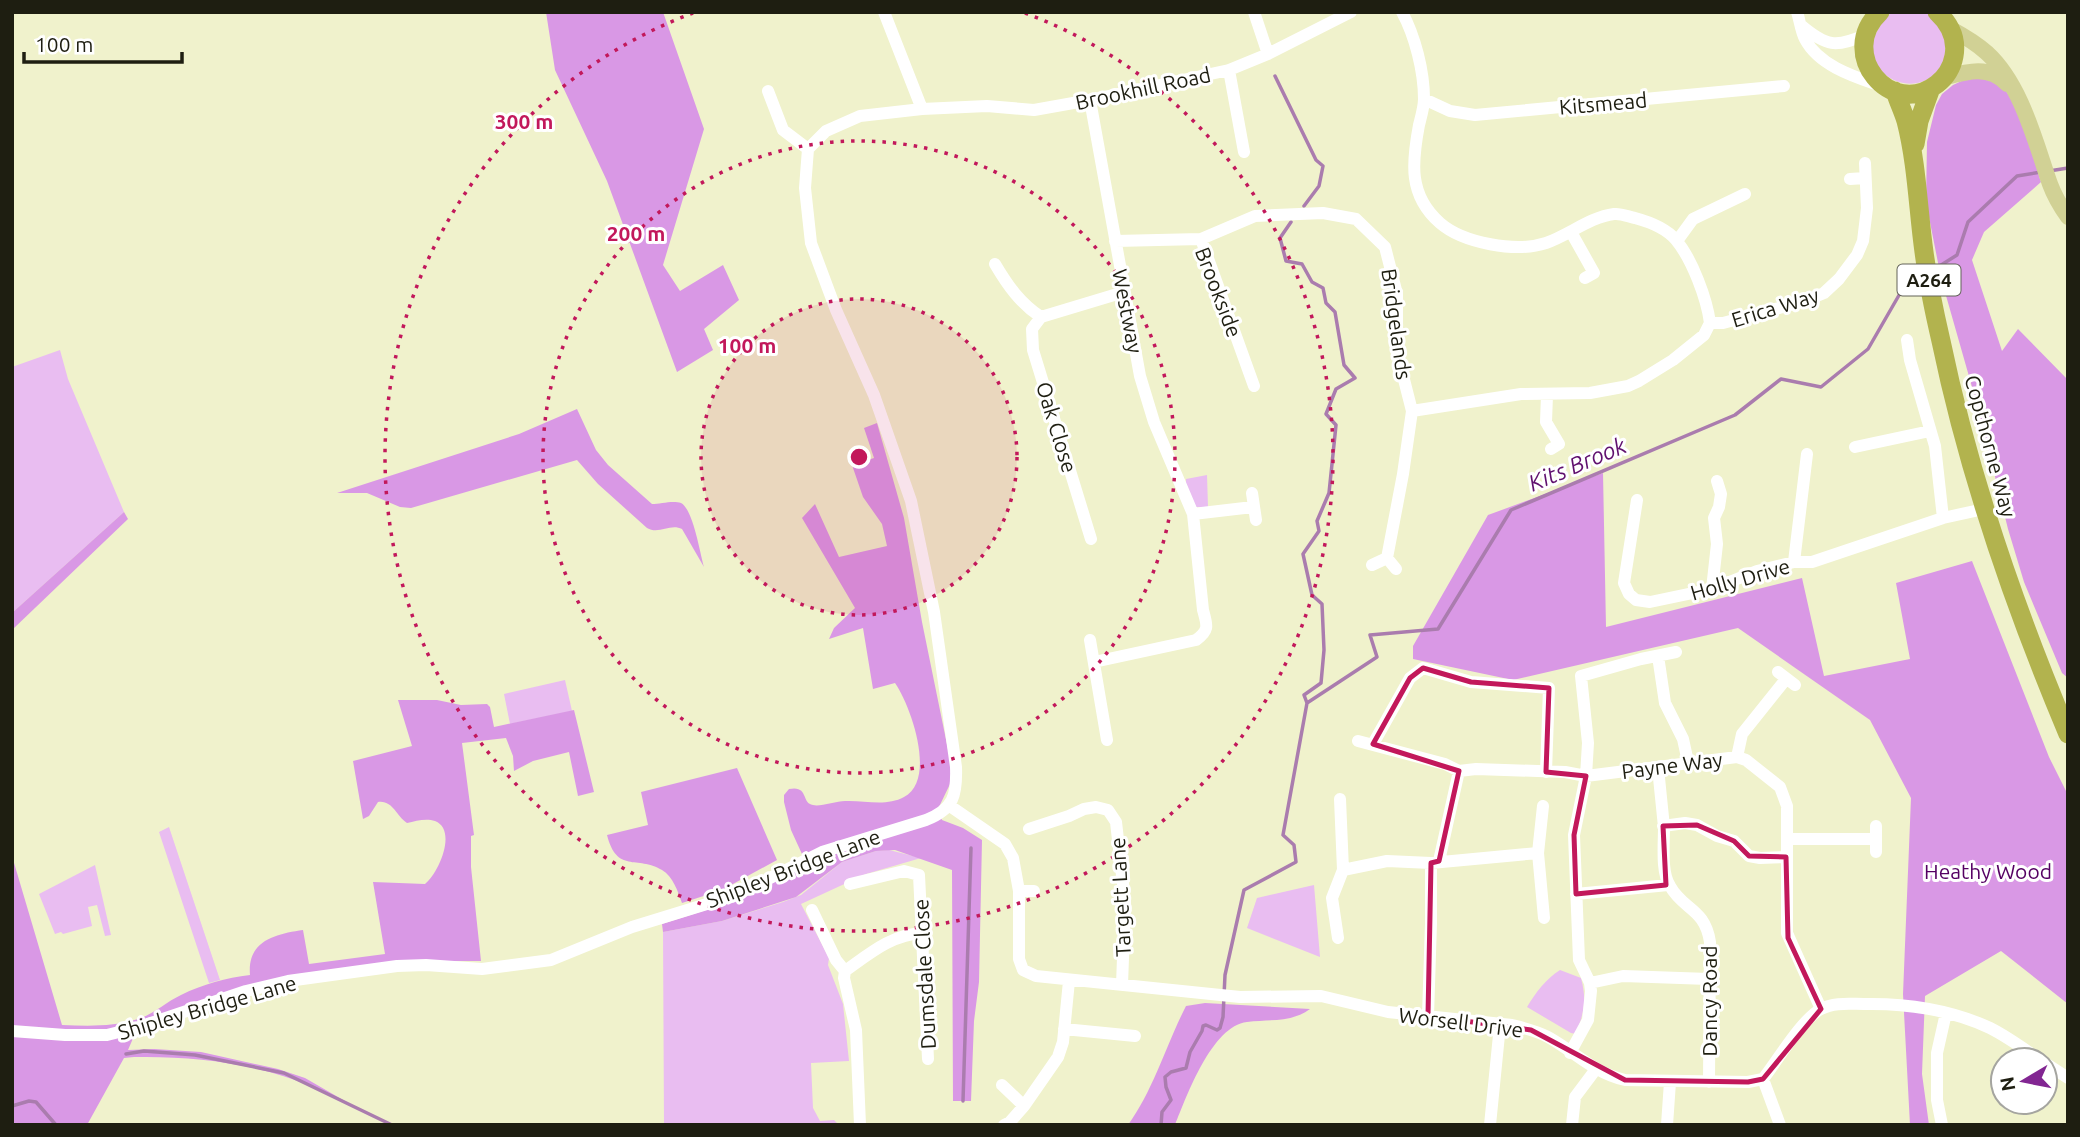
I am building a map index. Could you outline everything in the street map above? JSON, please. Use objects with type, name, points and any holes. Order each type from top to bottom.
[{"type":"highway","points":[[1937,12],[1951,29]]},
{"type":"highway","name":"Copthorne Way","points":[[1872,20],[1864,58],[1874,75],[1890,89],[1906,123],[1931,297],[1954,400],[1984,509],[2006,576],[2068,734]]},
{"type":"highway","name":"Copthorne Way","points":[[1913,158],[1919,121],[1937,83],[1952,64],[1954,40],[1951,29]]},
{"type":"highway","points":[[1890,89],[1913,93],[1937,83]]},
{"type":"main road","points":[[1951,29],[1989,54],[2010,81],[2051,186],[2068,217]]},
{"type":"main road","points":[[1937,83],[1969,71],[1985,72],[2002,78],[2016,94]]},
{"type":"street","points":[[884,12],[922,109],[860,116],[826,131],[808,149],[805,188],[811,243],[836,310],[874,395],[911,501],[934,612],[956,766],[955,790],[950,806]]},
{"type":"street","points":[[1254,12],[1268,54]]},
{"type":"street","name":"Brookhill Road","points":[[922,109],[987,106],[1034,110],[1229,70],[1268,54],[1351,12]]},
{"type":"street","points":[[1402,12],[1414,38],[1424,100],[1413,160],[1414,180],[1422,199],[1441,224],[1453,232],[1488,245],[1540,244],[1582,225],[1616,214],[1644,220],[1661,227],[1677,240],[1704,294],[1710,323]]},
{"type":"street","points":[[1797,12],[1804,38],[1820,57],[1855,77],[1890,89]]},
{"type":"street","points":[[1801,26],[1824,42],[1838,43],[1872,20]]},
{"type":"street","points":[[1229,70],[1244,152]]},
{"type":"street","name":"Kitsmead","points":[[1424,100],[1450,111],[1475,115],[1784,86]]},
{"type":"street","points":[[768,90],[783,130],[808,149]]},
{"type":"street","name":"Westway","points":[[1090,100],[1140,376],[1154,422],[1193,514],[1207,625],[1204,635],[1196,640],[1094,662]]},
{"type":"street","name":"Erica Way","points":[[1412,411],[1521,394],[1590,394],[1628,386],[1673,359],[1704,335],[1710,323],[1723,323],[1818,296],[1830,288],[1850,267],[1863,241],[1866,228],[1865,163]]},
{"type":"street","points":[[1850,178],[1865,178]]},
{"type":"street","points":[[1677,240],[1693,219],[1745,194]]},
{"type":"street","name":"Bridgelands","points":[[1201,239],[1255,216],[1323,213],[1356,219],[1385,247],[1396,294],[1397,352],[1412,411],[1387,558]]},
{"type":"street","points":[[1571,232],[1594,273],[1585,278]]},
{"type":"street","name":"Brookside","points":[[1115,241],[1201,239],[1254,386]]},
{"type":"street","points":[[993,261],[1024,306],[1041,317],[1124,292]]},
{"type":"street","name":"Oak Close","points":[[1041,317],[1032,329],[1033,350],[1091,539]]},
{"type":"street","points":[[1907,340],[1934,446],[1943,518]]},
{"type":"street","points":[[1547,395],[1546,422],[1559,444],[1551,449]]},
{"type":"street","points":[[1855,447],[1930,431]]},
{"type":"street","points":[[1794,562],[1807,454]]},
{"type":"street","points":[[1712,589],[1717,544],[1714,518],[1721,494],[1717,481]]},
{"type":"street","points":[[1193,514],[1255,514],[1252,493]]},
{"type":"street","name":"Holly Drive","points":[[1637,500],[1624,583],[1629,594],[1636,600],[1650,602],[1712,589],[1757,571],[1794,562],[1812,562],[1943,518],[1984,509]]},
{"type":"street","points":[[1372,565],[1387,558],[1396,569]]},
{"type":"street","points":[[1090,640],[1107,740]]},
{"type":"street","points":[[1570,1053],[1588,1020],[1591,991],[1590,983],[1578,960],[1574,835],[1586,776],[1588,743],[1581,676],[1676,652]]},
{"type":"street","points":[[1658,656],[1665,703],[1683,739],[1688,762]]},
{"type":"street","points":[[1373,744],[1410,678],[1423,668],[1471,682],[1549,688],[1546,772]]},
{"type":"street","points":[[1737,757],[1742,734],[1786,679]]},
{"type":"street","points":[[1358,741],[1445,764],[1460,771],[1438,862],[1428,1016]]},
{"type":"street","name":"Payne Way","points":[[1460,771],[1476,769],[1565,772],[1586,776],[1737,757],[1746,760],[1780,787],[1787,806],[1788,938],[1821,1009]]},
{"type":"street","points":[[1576,894],[1668,885],[1658,768]]},
{"type":"street","points":[[1108,810],[1116,799]]},
{"type":"street","points":[[1338,938],[1332,898],[1343,870],[1340,799]]},
{"type":"street","name":"Worsell Drive","points":[[950,806],[1006,844],[1013,858],[1019,891],[1019,959],[1023,970],[1036,976],[1240,997],[1321,996],[1388,1012],[1512,1025],[1548,1037],[1609,1077],[1625,1080],[1748,1082],[1763,1079]]},
{"type":"street","name":"Shipley Bridge Lane","points":[[12,1031],[107,1035],[237,994],[288,981],[408,965],[473,969],[551,960],[632,927],[736,895],[813,856],[926,820],[950,806]]},
{"type":"street","points":[[1543,806],[1538,853],[1544,918]]},
{"type":"street","name":"Targett Lane","points":[[1029,829],[1096,807],[1108,810],[1116,822],[1125,902],[1122,985]]},
{"type":"street","points":[[1664,825],[1697,825],[1717,836],[1734,841],[1749,856],[1786,858]]},
{"type":"street","points":[[1787,839],[1876,839]]},
{"type":"street","points":[[1343,870],[1387,861],[1438,862],[1538,853]]},
{"type":"street","name":"Dumsdale Close","points":[[850,884],[904,871],[919,875],[928,1059]]},
{"type":"street","name":"Dancy Road","points":[[1668,885],[1708,928],[1709,1082]]},
{"type":"street","points":[[1019,891],[1034,891]]},
{"type":"street","points":[[812,910],[836,960],[845,971]]},
{"type":"street","points":[[860,1125],[856,1030],[844,978],[845,971],[884,943],[923,933]]},
{"type":"street","points":[[1590,983],[1623,976],[1709,979]]},
{"type":"street","points":[[1009,1124],[1055,1063],[1061,1049],[1069,981]]},
{"type":"street","points":[[1780,1125],[1763,1079],[1804,1024],[1821,1009],[1838,1004],[1914,1006],[1990,1028],[2018,1046]]},
{"type":"street","points":[[1942,1125],[1937,1100],[1937,1053],[1945,1013]]},
{"type":"street","points":[[1490,1125],[1500,1025]]},
{"type":"street","points":[[1064,1030],[1135,1036]]},
{"type":"street","points":[[1572,1125],[1575,1097],[1596,1069]]},
{"type":"street","points":[[1667,1125],[1670,1082]]},
{"type":"street","points":[[1002,1085],[1024,1106]]},
{"type":"highlighted area","points":[[1423,668],[1471,682],[1549,688],[1546,772],[1586,776],[1574,835],[1576,894],[1666,885],[1663,826],[1697,825],[1734,841],[1749,856],[1786,857],[1788,938],[1821,1009],[1763,1079],[1748,1082],[1625,1080],[1531,1030],[1428,1016],[1431,863],[1439,861],[1459,771],[1373,744],[1410,678]]},
{"type":"shaded area","points":[[1893,12],[1926,13],[1940,28],[1945,48],[1944,60],[1930,78],[1908,84],[1895,81],[1876,65],[1870,44],[1885,17]]},
{"type":"shaded area","points":[[60,350],[68,379],[124,512],[12,613],[12,367]]},
{"type":"shaded area","points":[[1207,475],[1208,507],[1196,507],[1186,488],[1186,479]]},
{"type":"shaded area","points":[[565,680],[572,711],[510,724],[504,694]]},
{"type":"shaded area","points":[[169,827],[220,980],[209,983],[159,832]]},
{"type":"shaded area","points":[[889,850],[921,858],[866,874],[801,904],[829,958],[828,965],[843,1004],[849,1061],[811,1063],[813,1108],[820,1121],[834,1120],[839,1125],[664,1125],[663,932],[722,921],[783,902],[801,895],[842,862],[876,851]]},
{"type":"shaded area","points":[[95,865],[111,935],[105,936],[97,905],[88,907],[92,926],[55,934],[39,894]]},
{"type":"shaded area","points":[[1314,885],[1320,957],[1247,928],[1257,898]]},
{"type":"shaded area","points":[[1560,970],[1581,978],[1584,1006],[1576,1034],[1527,1007],[1550,977]]},
{"type":"green space","points":[[546,12],[663,12],[704,129],[663,265],[680,291],[723,265],[739,300],[704,329],[713,350],[677,372],[607,181],[555,70]]},
{"type":"green space","points":[[1970,77],[1997,82],[2011,99],[2024,128],[2041,182],[1984,232],[1972,260],[2002,351],[2018,329],[2068,380],[2068,678],[2062,673],[2024,582],[2008,529],[1978,408],[1941,278],[1926,202],[1927,142],[1936,105],[1942,94]]},
{"type":"green space","points":[[577,409],[596,450],[608,465],[652,504],[678,502],[685,507],[692,522],[704,567],[682,529],[647,528],[598,484],[577,460],[411,508],[400,507],[367,493],[337,493],[519,434]]},
{"type":"green space","points":[[877,423],[904,518],[952,769],[951,782],[938,809],[942,820],[963,828],[982,840],[979,982],[974,1021],[971,1101],[953,1101],[952,870],[895,850],[876,851],[842,862],[796,897],[722,921],[663,932],[662,924],[722,905],[807,865],[791,830],[784,802],[784,795],[789,789],[800,790],[809,804],[816,805],[845,801],[890,802],[904,797],[914,788],[919,775],[920,760],[908,708],[895,683],[873,689],[863,628],[829,639],[834,628],[855,608],[802,518],[815,504],[839,557],[887,546],[882,524],[863,497],[852,465],[874,458],[864,428]]},
{"type":"green space","name":"Heathy Wood","points":[[1603,473],[1606,627],[1802,578],[1824,676],[1910,659],[1896,583],[1972,561],[2049,757],[2068,795],[2068,1004],[2001,951],[1925,996],[1922,1074],[1929,1125],[1910,1125],[1903,994],[1911,798],[1870,720],[1738,628],[1513,680],[1413,659],[1413,646],[1488,515]]},
{"type":"green space","points":[[124,512],[128,519],[12,630],[12,613]]},
{"type":"green space","points":[[398,700],[437,700],[461,705],[487,704],[494,727],[574,710],[594,792],[578,796],[569,752],[533,761],[514,771],[513,756],[506,738],[462,743],[474,835],[471,836],[471,867],[481,961],[415,961],[282,980],[134,1036],[128,1050],[201,1052],[278,1069],[305,1078],[357,1108],[293,1079],[265,1071],[228,1063],[172,1057],[134,1057],[124,1058],[87,1125],[12,1125],[12,856],[62,1025],[129,1022],[198,988],[250,975],[250,963],[258,947],[273,937],[293,932],[303,930],[309,964],[385,954],[373,882],[425,884],[440,862],[445,842],[442,826],[435,821],[407,823],[387,803],[378,802],[369,816],[363,819],[353,761],[412,746]]},
{"type":"green space","points":[[737,768],[777,860],[722,890],[682,903],[675,885],[662,870],[629,862],[616,855],[607,835],[648,825],[641,792]]},
{"type":"green space","points":[[1205,1003],[1310,1009],[1295,1017],[1234,1026],[1212,1048],[1202,1064],[1175,1125],[1128,1125],[1153,1082],[1186,1006]]},
{"type":"waterway","points":[[1275,76],[1316,160],[1323,166],[1319,186],[1304,206]]},
{"type":"waterway","name":"Kits Brook","points":[[2049,171],[2068,168]]},
{"type":"waterway","name":"Kits Brook","points":[[1938,267],[1957,255],[1968,222],[2017,176],[2041,172]]},
{"type":"waterway","points":[[1161,1125],[1162,1112],[1171,1100],[1165,1077],[1171,1072],[1186,1068],[1190,1052],[1203,1026],[1217,1030],[1220,1028],[1225,975],[1244,890],[1296,862],[1294,845],[1283,835],[1307,703],[1304,695],[1321,683],[1324,650],[1322,604],[1312,595],[1303,554],[1319,531],[1317,521],[1329,493],[1336,425],[1326,414],[1336,389],[1355,378],[1344,365],[1335,312],[1326,303],[1323,288],[1312,282],[1302,264],[1286,261],[1280,238],[1291,222]]},
{"type":"waterway","name":"Kits Brook","points":[[1307,703],[1377,657],[1370,635],[1438,629],[1511,510],[1735,415],[1781,379],[1821,387],[1868,349],[1902,290]]},
{"type":"waterway","points":[[963,1101],[971,848]]},
{"type":"waterway","points":[[126,1054],[144,1051],[195,1055],[284,1073],[392,1125]]},
{"type":"waterway","points":[[12,1106],[29,1101],[36,1102],[56,1125]]}]
